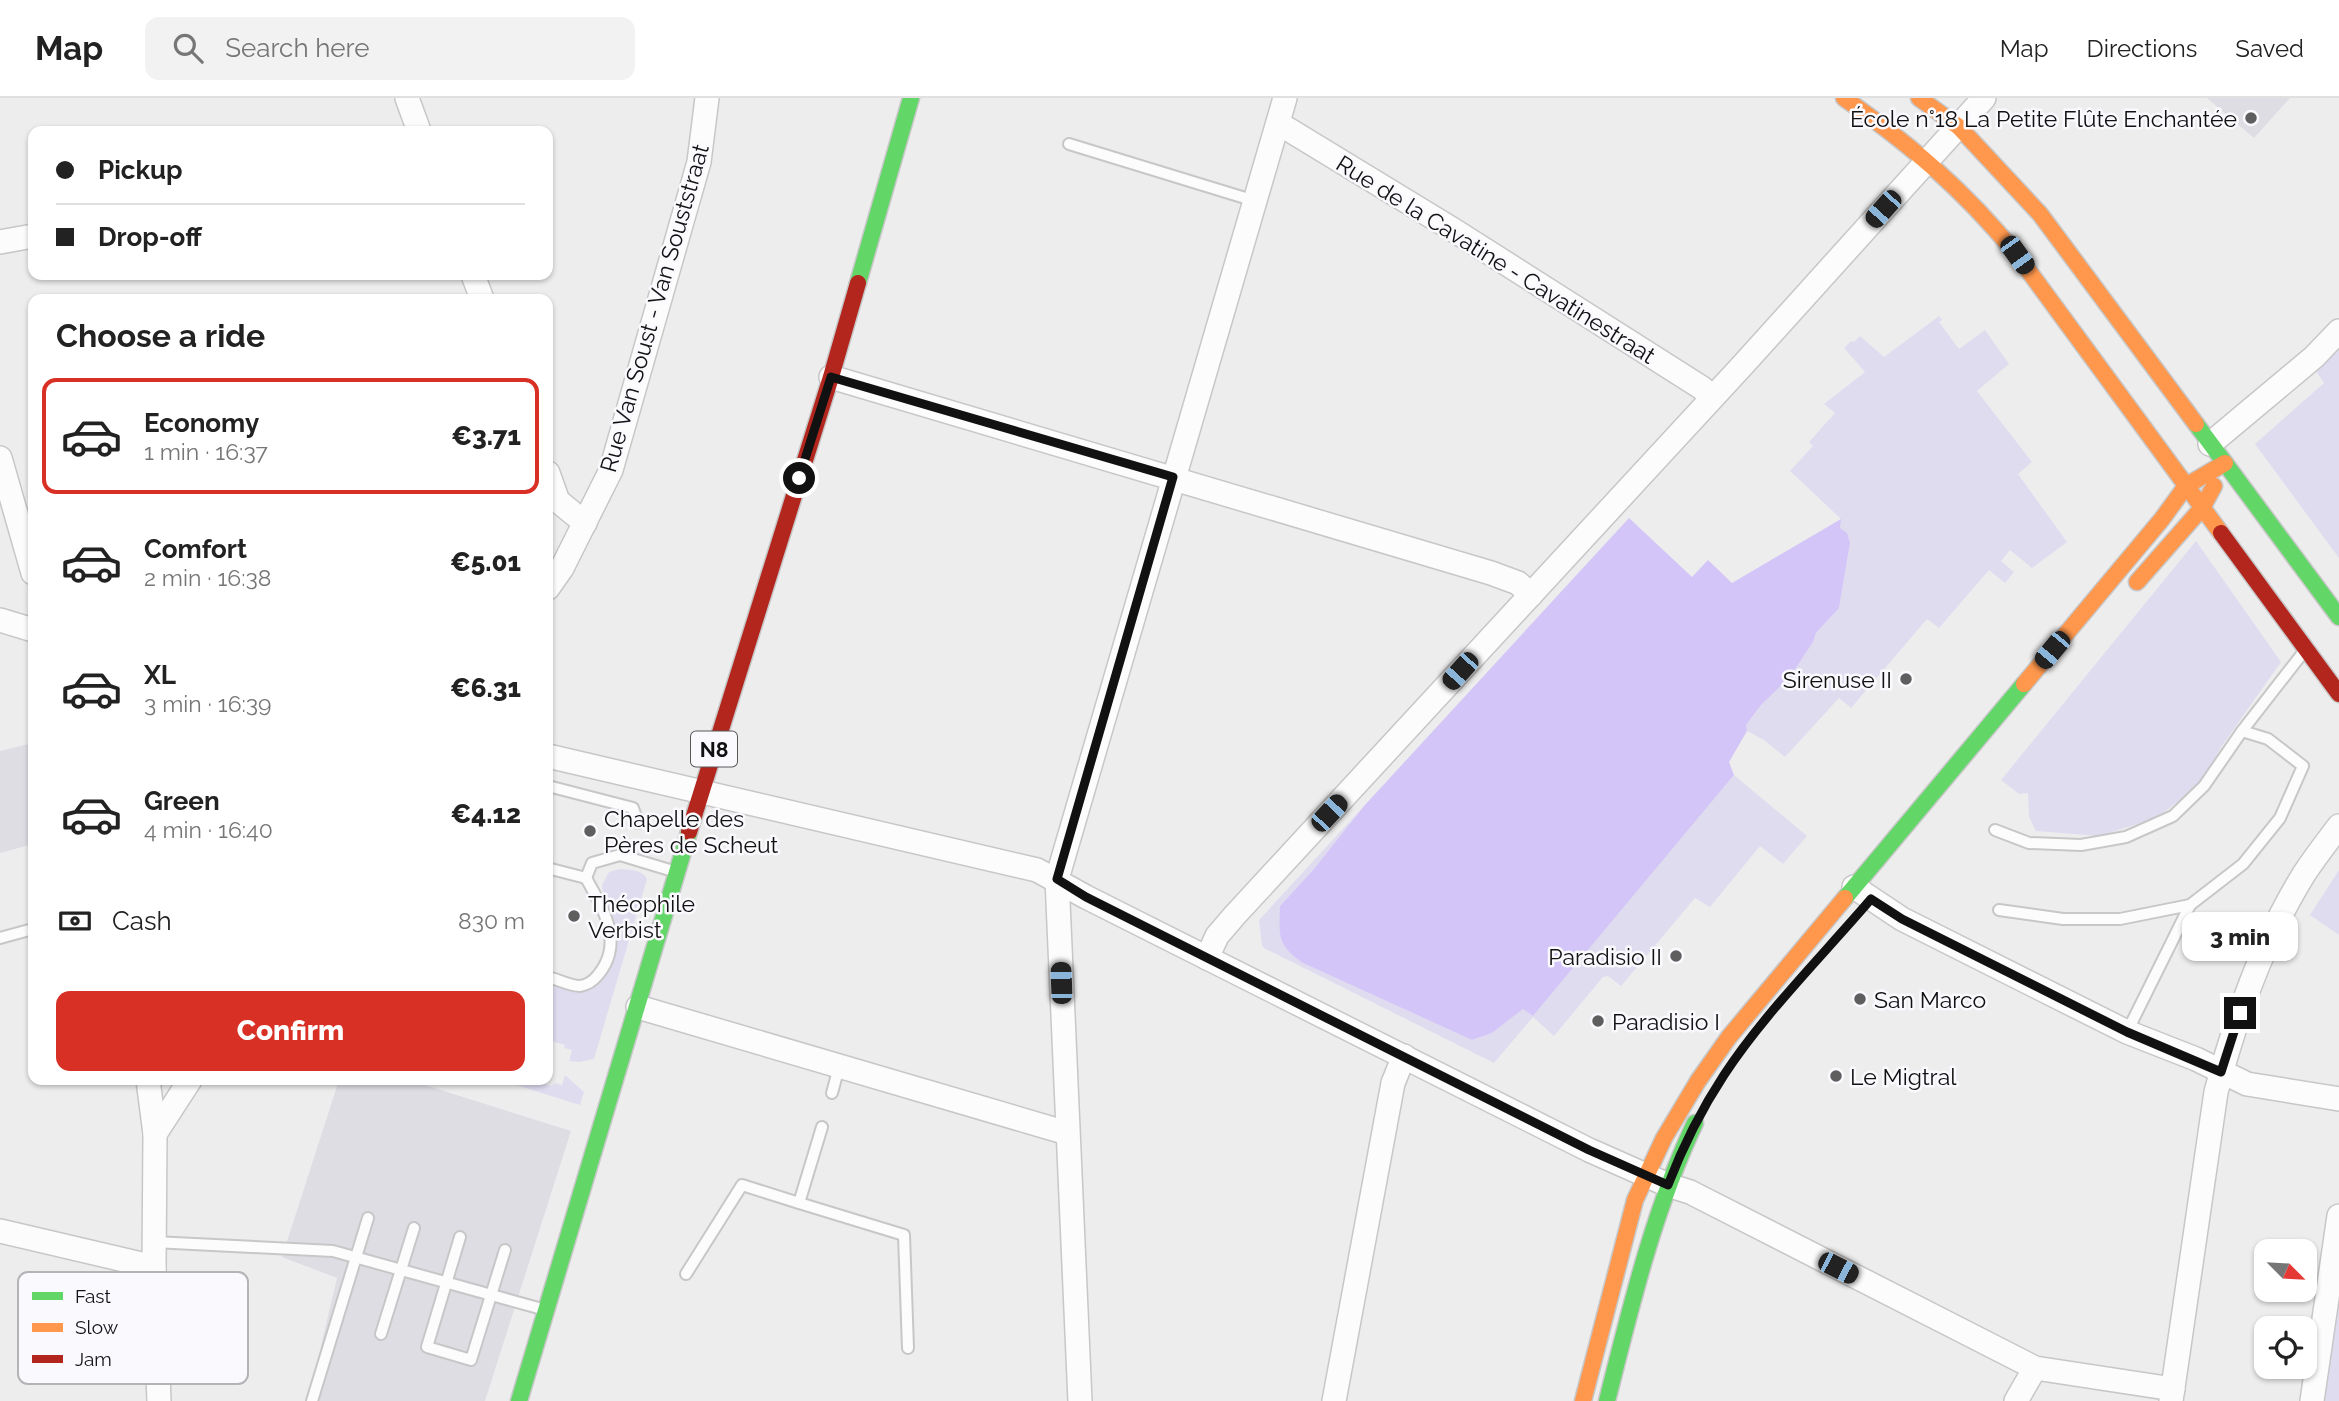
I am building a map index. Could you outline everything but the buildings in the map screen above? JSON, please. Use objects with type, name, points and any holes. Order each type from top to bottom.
[{"type":"main road","name":"N8","points":[[521,1401],[701,791],[831,377],[911,98]]},
{"type":"main road","points":[[1919,98],[1959,127],[2040,214],[2339,617]]},
{"type":"main road","points":[[1855,102],[1928,161],[1980,211],[2017,255],[2339,694]]},
{"type":"main road","points":[[1583,1401],[1628,1224],[1646,1175],[1664,1138],[1698,1081],[1729,1037],[1867,895],[2186,486],[2225,463]]},
{"type":"main road","points":[[2126,595],[2203,508],[2225,463]]},
{"type":"main road","points":[[1607,1401],[1658,1208],[1682,1147],[1704,1108]]},
{"type":"street","points":[[407,98],[417,126]]},
{"type":"street","name":"Rue Van Soust - Van Souststraat","points":[[553,581],[611,470],[699,162],[707,98]]},
{"type":"street","points":[[1080,1401],[1057,879],[1285,98]]},
{"type":"street","points":[[1207,958],[1217,936],[1235,915],[1712,398],[1984,98]]},
{"type":"street","name":"Rue de la Cavatine - Cavatinestraat","points":[[1278,123],[1486,251],[1702,388],[1712,398]]},
{"type":"street","points":[[0,242],[28,237]]},
{"type":"street","points":[[2210,443],[2314,357],[2339,331]]},
{"type":"street","points":[[831,377],[1492,573],[1518,583],[1531,594]]},
{"type":"street","points":[[0,458],[28,556]]},
{"type":"street","points":[[553,487],[558,501],[585,523]]},
{"type":"street","points":[[0,620],[28,628]]},
{"type":"street","points":[[553,757],[1037,870],[1589,1150],[1690,1192],[2035,1368],[2172,1395],[2221,1072],[2247,992],[2273,931],[2305,873],[2338,829]]},
{"type":"street","points":[[1867,895],[1902,919],[2127,1032],[2247,1084],[2339,1099]]},
{"type":"street","points":[[638,1007],[1067,1133]]},
{"type":"street","points":[[1334,1401],[1392,1083],[1404,1056]]},
{"type":"street","points":[[149,1085],[155,1134],[154,1272]]},
{"type":"street","points":[[155,1134],[187,1085]]},
{"type":"street","points":[[2312,1401],[2339,1216]]},
{"type":"street","points":[[0,1231],[154,1267]]},
{"type":"street","points":[[2016,1401],[2035,1368]]},
{"type":"lane","points":[[1069,144],[1255,201]]},
{"type":"lane","points":[[1995,830],[2029,843],[2081,845],[2126,837],[2173,816],[2204,786],[2242,731],[2306,649]]},
{"type":"lane","points":[[2127,1032],[2190,905],[2243,864],[2280,818],[2304,766],[2268,739],[2242,731]]},
{"type":"lane","points":[[553,787],[633,808],[639,823]]},
{"type":"lane","points":[[553,978],[580,986],[593,981],[608,958],[612,943],[610,926],[586,878],[592,863],[620,855],[678,872]]},
{"type":"lane","points":[[553,870],[586,878]]},
{"type":"lane","points":[[1999,909],[2063,919],[2120,919],[2190,905]]},
{"type":"lane","points":[[0,938],[28,930]]},
{"type":"lane","points":[[832,1093],[839,1067]]},
{"type":"lane","points":[[799,1203],[822,1127]]},
{"type":"lane","points":[[686,1274],[742,1185],[904,1235],[908,1348]]},
{"type":"lane","points":[[312,1401],[358,1258],[368,1218]]},
{"type":"lane","points":[[381,1334],[414,1228]]},
{"type":"lane","points":[[460,1237],[427,1347],[471,1360],[505,1250]]},
{"type":"lane","points":[[154,1242],[333,1251],[547,1311]]},
{"type":"shaded area","name":"École n°18 La Petite Flûte Enchantée","points":[[2207,98],[2290,98],[2254,138]]},
{"type":"shaded area","points":[[1939,316],[1942,320],[1939,322],[1959,349],[1985,330],[2009,364],[1977,391],[2032,462],[2018,474],[2067,542],[2032,568],[2010,550],[2001,561],[2014,572],[2005,583],[1989,570],[1939,628],[1927,619],[1851,708],[1839,698],[1785,757],[1764,740],[1747,731],[1746,725],[1761,705],[1790,677],[1816,633],[1839,608],[1850,543],[1840,528],[1840,518],[1790,471],[1813,446],[1809,442],[1835,413],[1824,404],[1865,372],[1844,348],[1860,336],[1884,357]]},
{"type":"shaded area","points":[[2339,346],[2339,558],[2255,444],[2324,383],[2314,368]]},
{"type":"shaded area","points":[[1629,518],[1692,577],[1708,560],[1732,583],[1841,519],[1840,528],[1847,533],[1850,543],[1839,608],[1816,633],[1790,677],[1761,705],[1746,725],[1747,731],[1729,762],[1734,775],[1533,1016],[1523,1009],[1492,1033],[1472,1040],[1303,963],[1288,951],[1281,939],[1280,906],[1313,870],[1364,806]]},
{"type":"shaded area","points":[[2196,541],[2281,662],[2221,747],[2206,775],[2184,797],[2156,818],[2099,836],[2036,831],[2029,817],[2028,793],[2019,794],[2001,780]]},
{"type":"shaded area","points":[[28,744],[28,845],[0,853],[0,751]]},
{"type":"shaded area","points":[[1734,775],[1807,836],[1783,864],[1760,846],[1710,907],[1695,898],[1621,986],[1608,976],[1603,977],[1554,1036],[1533,1017],[1494,1063],[1262,945],[1259,920],[1364,806],[1313,870],[1280,906],[1303,963],[1472,1040],[1492,1033],[1523,1009],[1533,1016]]},
{"type":"shaded area","points":[[632,870],[647,879],[594,1059],[569,1061],[572,1050],[553,1041],[553,984],[568,989],[590,988],[605,976],[610,967],[616,937],[602,885],[609,872]]},
{"type":"shaded area","points":[[2339,870],[2339,935],[2310,915]]},
{"type":"shaded area","points":[[565,1075],[584,1092],[580,1105],[516,1085],[552,1086],[554,1083],[562,1085]]},
{"type":"shaded area","points":[[337,1085],[425,1085],[571,1131],[485,1401],[308,1401],[337,1278],[282,1257]]},
{"type":"shaded area","points":[[2339,1296],[2339,1401],[2323,1401]]},
{"type":"traffic: fast","points":[[858,283],[911,98]]},
{"type":"traffic: fast","points":[[2196,424],[2339,617]]},
{"type":"traffic: fast","points":[[1845,898],[2024,684]]},
{"type":"traffic: fast","points":[[519,1401],[689,832]]},
{"type":"traffic: fast","points":[[1607,1401],[1655,1225],[1695,1123]]},
{"type":"traffic: slow","points":[[1844,98],[1936,170],[1997,231],[2221,533]]},
{"type":"traffic: slow","points":[[1919,98],[1959,127],[2040,214],[2196,424]]},
{"type":"traffic: slow","points":[[2024,684],[2162,519],[2186,486],[2225,463]]},
{"type":"traffic: slow","points":[[2137,582],[2202,508],[2214,486]]},
{"type":"traffic: slow","points":[[1583,1401],[1635,1200],[1664,1138],[1698,1081],[1729,1037],[1845,898]]},
{"type":"traffic: jam","points":[[689,832],[858,283]]},
{"type":"traffic: jam","points":[[2221,533],[2339,694]]},
{"type":"place","name":"École n°18 La Petite Flûte Enchantée","points":[[2251,118]]},
{"type":"place","name":"Sirenuse II","points":[[1906,679]]},
{"type":"place","name":"Chapelle des Pères de Scheut","points":[[590,831]]},
{"type":"place","name":"Théophile Verbist","points":[[574,916]]},
{"type":"place","name":"Paradisio II","points":[[1676,956]]},
{"type":"place","name":"San Marco","points":[[1860,999]]},
{"type":"place","name":"Paradisio I","points":[[1598,1021]]},
{"type":"place","name":"Le Migtral","points":[[1836,1076]]},
{"type":"route","points":[[799,478],[831,377],[1173,477],[1057,879],[1086,897],[1589,1150],[1668,1185],[1682,1147],[1725,1074],[1754,1035],[1871,899],[1902,919],[2127,1032],[2196,1059],[2221,1072],[2240,1013]]}]
